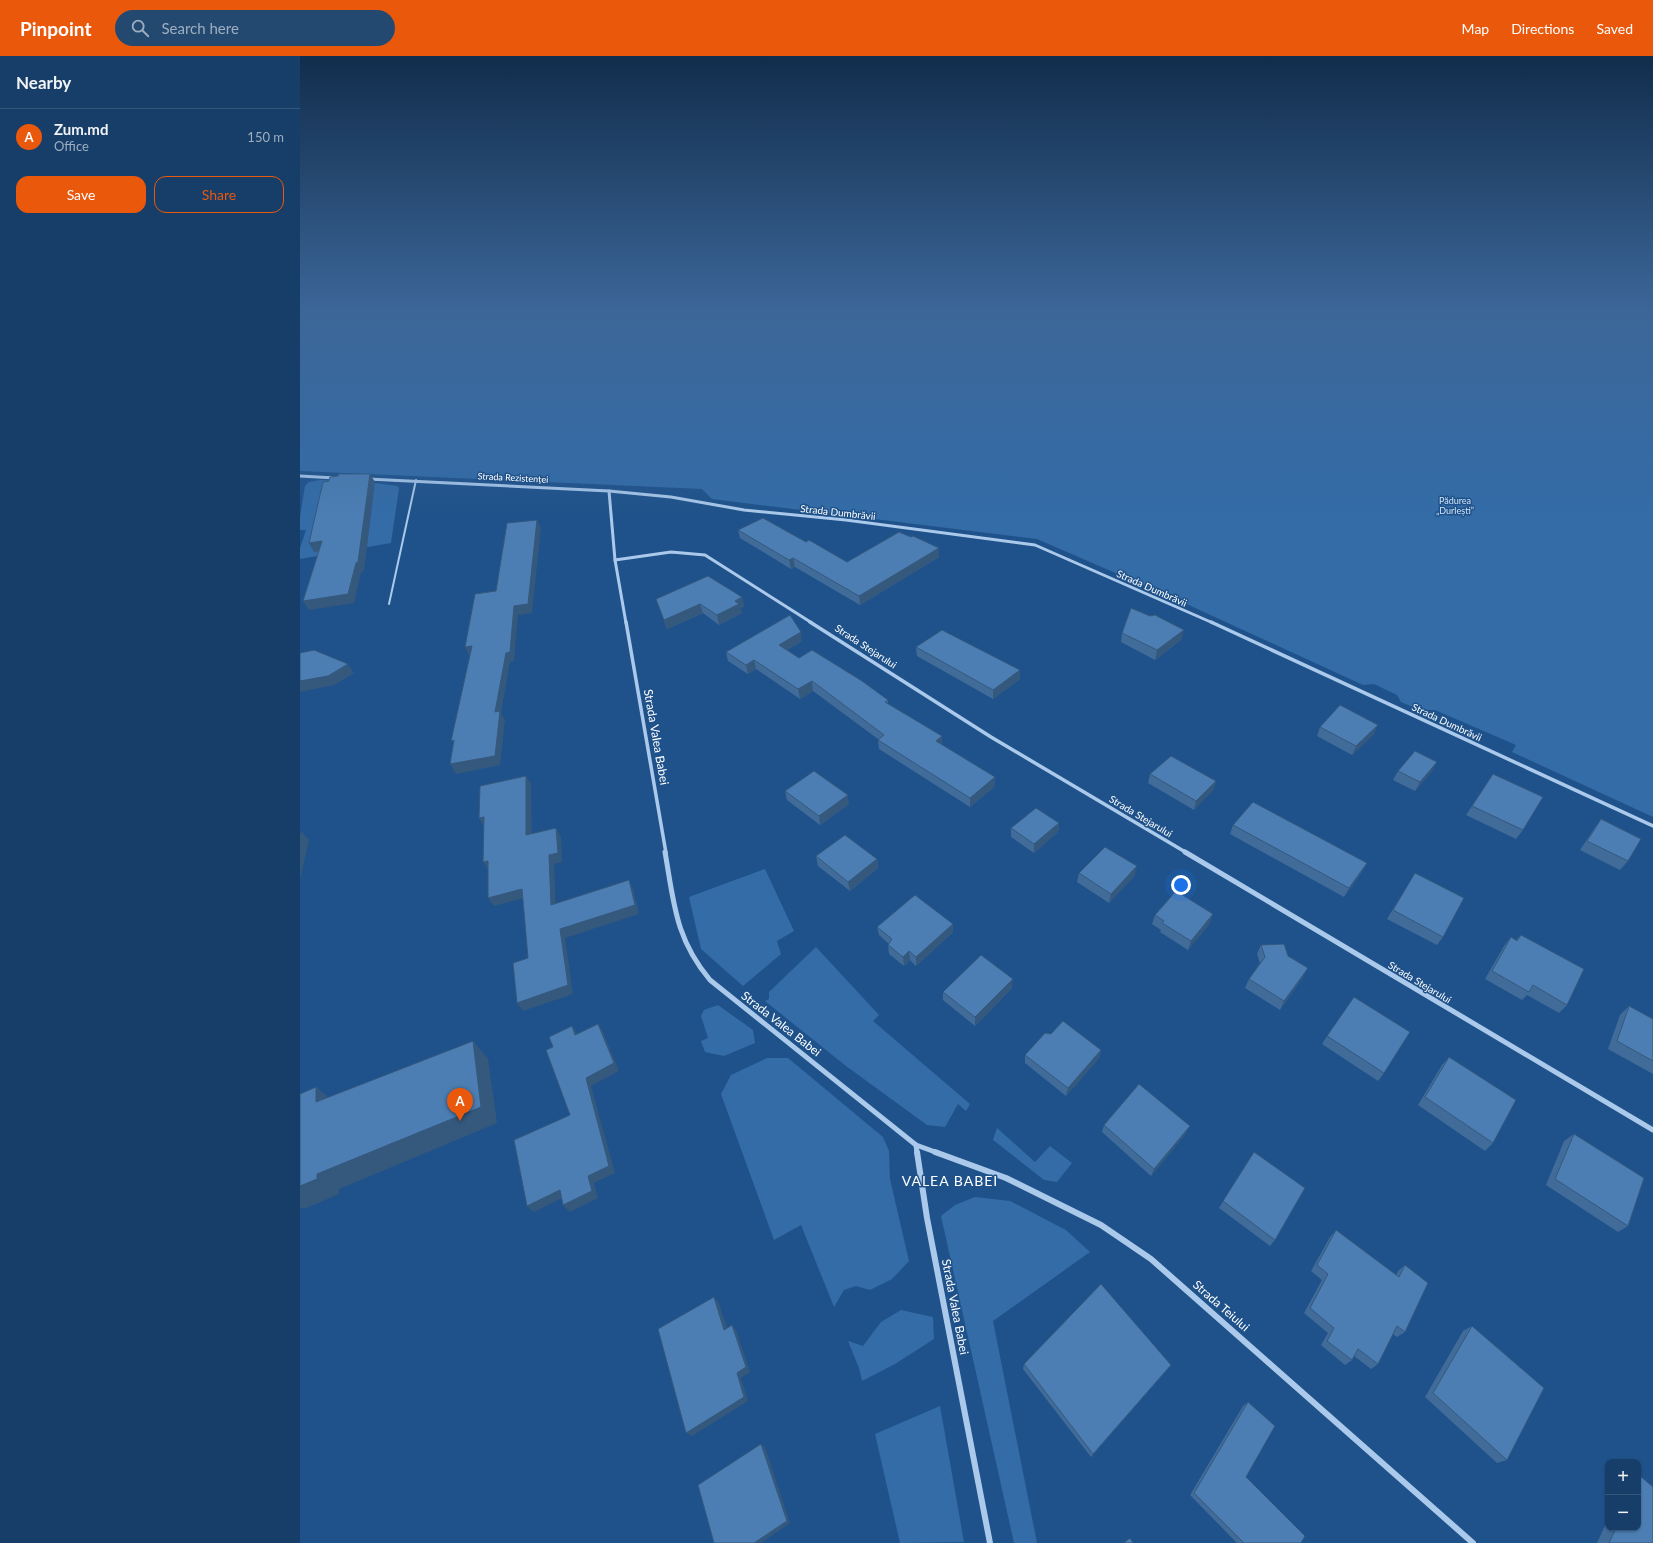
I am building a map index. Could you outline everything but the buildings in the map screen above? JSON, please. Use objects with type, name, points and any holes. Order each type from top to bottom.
[{"type":"street","points":[[300,476],[339,478]]},
{"type":"street","name":"Strada Rezistenței","points":[[362,478],[609,491]]},
{"type":"street","name":"Strada Valea Babei","points":[[609,491],[615,560],[677,919],[684,941],[695,962],[710,980],[916,1145],[927,1218],[990,1543]]},
{"type":"street","name":"Strada Dumbrăvii","points":[[609,491],[670,497],[744,510],[846,520],[1035,545],[1252,640],[1653,826]]},
{"type":"street","name":"Strada Stejarului","points":[[615,560],[668,551],[692,552],[705,555],[991,737],[1653,1130]]},
{"type":"street","name":"Strada Teiului","points":[[916,1145],[1006,1178],[1101,1225],[1151,1259],[1473,1543]]},
{"type":"lane","points":[[389,604],[416,480]]},
{"type":"green space","name":"Pădurea „Durlești”","points":[[300,379],[1653,379],[1653,817],[1512,752],[1516,745],[1435,710],[1420,710],[1401,702],[1397,695],[1374,684],[1363,685],[1180,601],[1037,539],[712,499],[702,489],[300,471]]},
{"type":"green space","points":[[320,480],[368,482],[397,486],[399,488],[391,543],[300,559],[300,548],[306,530],[300,530],[300,517],[305,486],[309,482]]},
{"type":"green space","points":[[765,869],[794,931],[777,941],[781,954],[743,986],[701,949],[689,897]]},
{"type":"green space","points":[[816,947],[879,1015],[873,1021],[970,1104],[966,1111],[958,1104],[945,1127],[927,1125],[846,1066],[765,1001],[769,999],[769,992]]},
{"type":"green space","points":[[718,1005],[753,1030],[755,1043],[724,1056],[705,1052],[701,1041],[708,1038],[701,1016],[704,1010]]},
{"type":"green space","points":[[767,1058],[788,1058],[883,1137],[889,1151],[890,1179],[909,1261],[892,1279],[870,1290],[856,1286],[844,1290],[834,1307],[801,1225],[774,1240],[721,1094],[731,1075]]},
{"type":"green space","points":[[997,1128],[1035,1162],[1050,1146],[1072,1163],[1057,1182],[1044,1180],[993,1140]]},
{"type":"green space","points":[[975,1197],[1010,1201],[1066,1230],[1090,1252],[993,1321],[1037,1543],[1014,1543],[941,1216],[955,1205]]},
{"type":"green space","points":[[901,1310],[933,1317],[934,1339],[895,1364],[862,1381],[859,1368],[848,1341],[863,1346],[881,1322]]},
{"type":"green space","points":[[940,1406],[964,1542],[900,1543],[875,1434]]},
{"type":"place","name":"Zum.md","points":[[460,1121]]},
{"type":"district","name":"VALEA BABEI","points":[[950,1181]]}]
